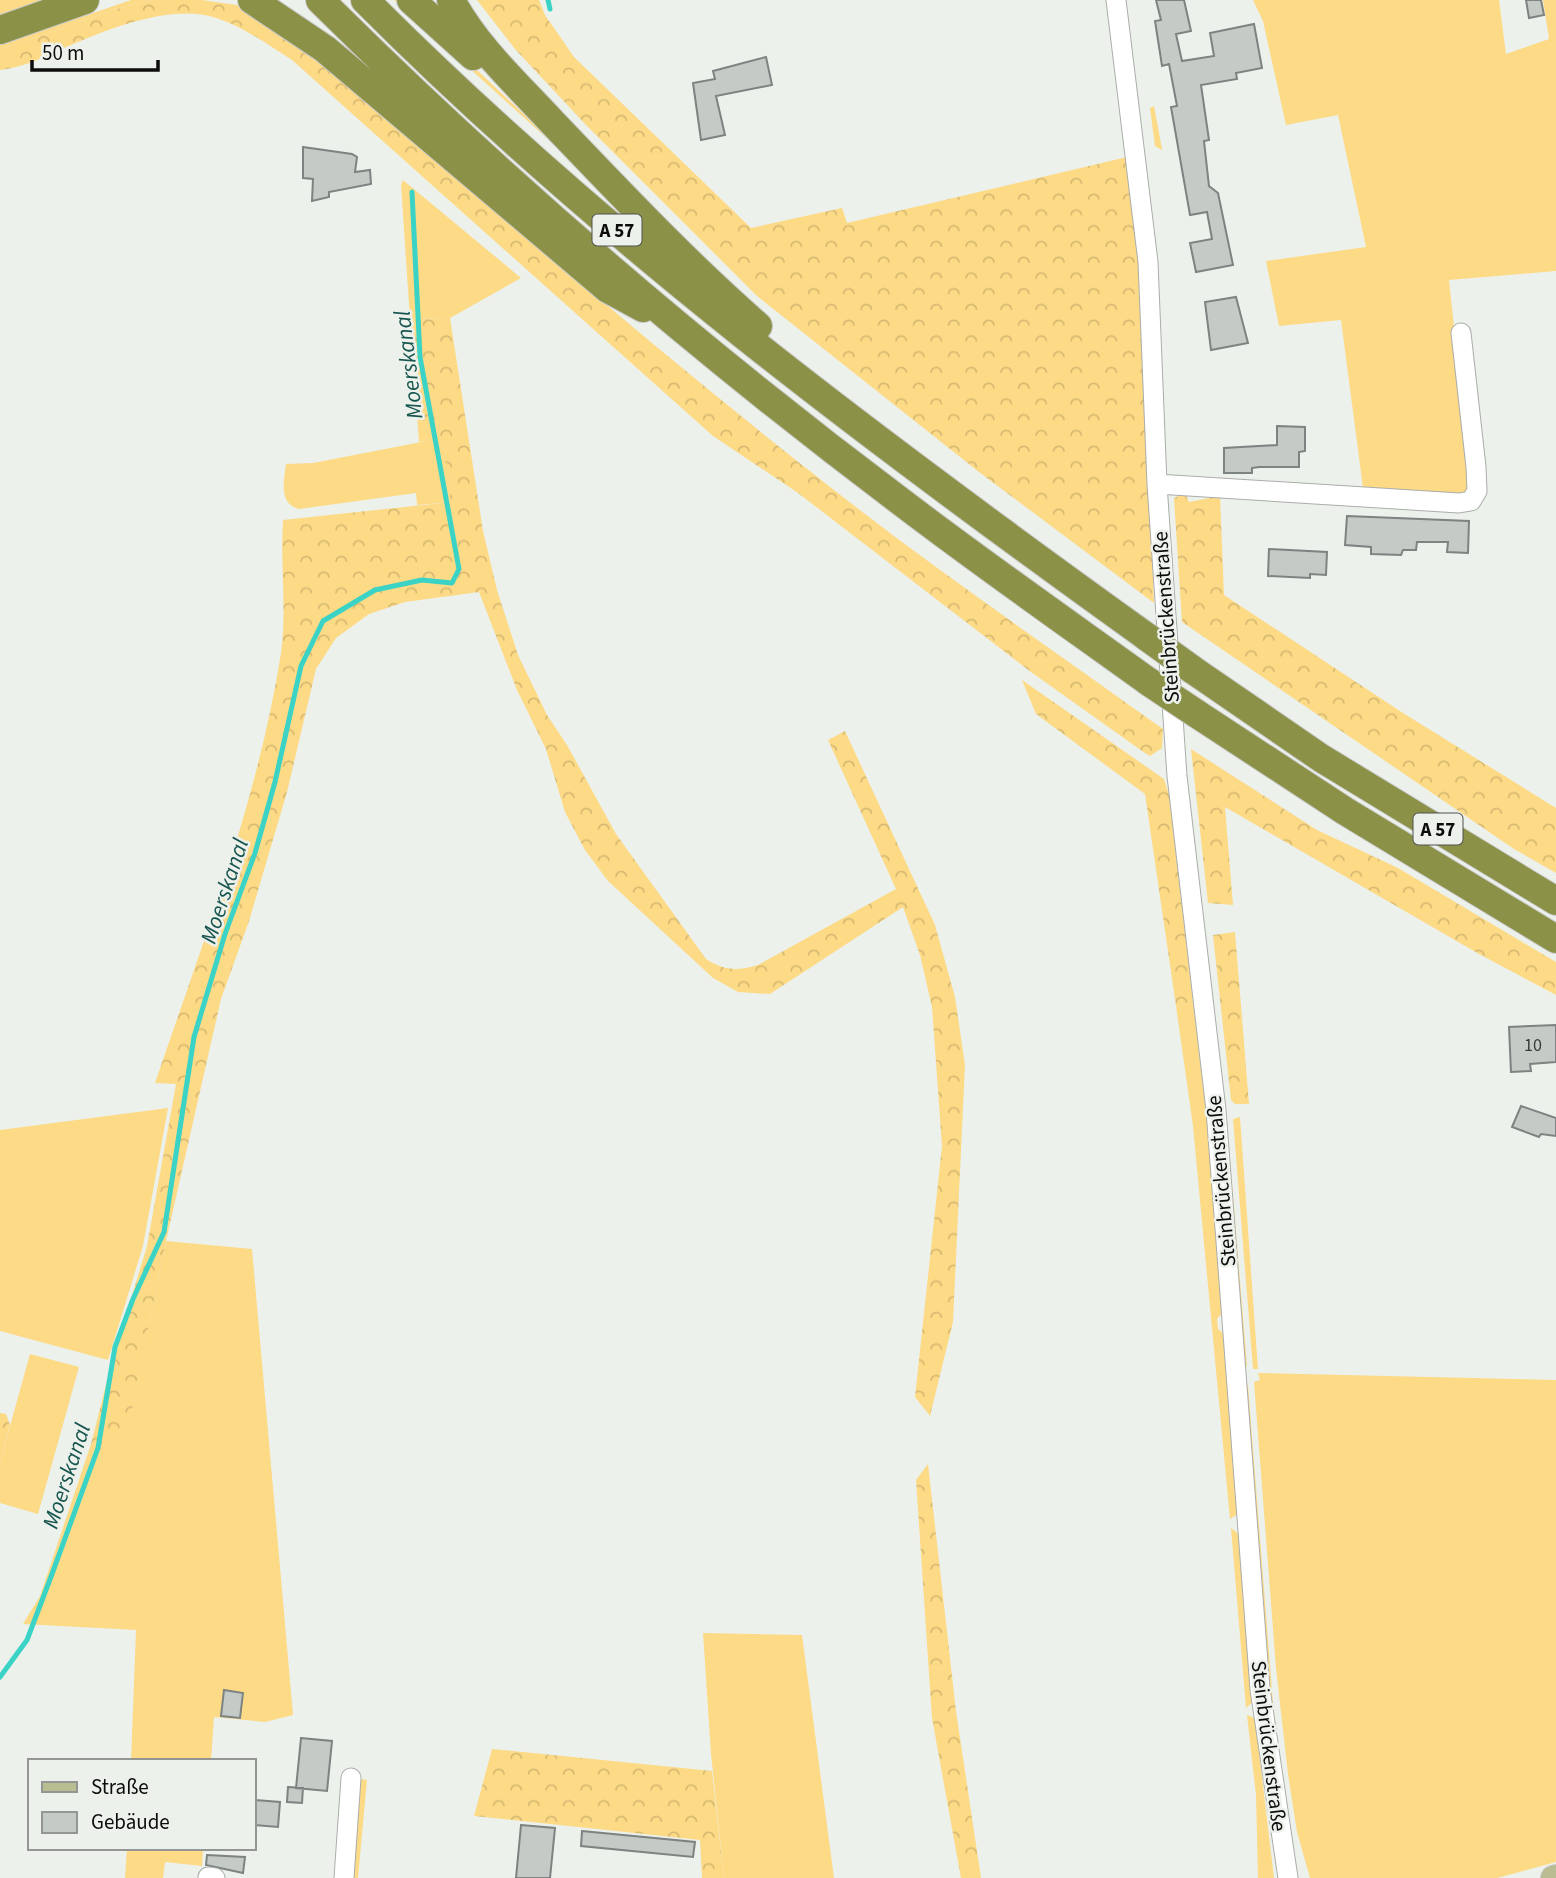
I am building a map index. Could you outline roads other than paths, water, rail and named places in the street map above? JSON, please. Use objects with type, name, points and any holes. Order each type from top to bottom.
[{"type":"highway","points":[[0,30],[85,0]]},
{"type":"highway","points":[[252,0],[325,49]]},
{"type":"highway","points":[[278,0],[325,49],[608,289],[691,335]]},
{"type":"highway","name":"A 57","points":[[320,0],[377,57],[533,198],[691,335],[904,504],[1149,682],[1345,811],[1556,939]]},
{"type":"highway","name":"A 57","points":[[365,0],[612,227],[715,313],[884,442],[1147,637],[1321,758],[1556,901]]},
{"type":"highway","points":[[411,0],[580,151]]},
{"type":"highway","points":[[451,0],[462,21],[500,66],[580,151],[755,324],[852,405],[884,442]]},
{"type":"street","name":"Steinbrückenstraße","points":[[1116,0],[1148,262],[1157,484],[1177,776],[1219,1149],[1260,1689],[1288,1878]]},
{"type":"street","points":[[1157,484],[1460,503],[1471,501],[1477,491],[1476,467],[1461,334]]},
{"type":"street","points":[[344,1878],[351,1778]]},
{"type":"waterway","name":"Moerskanal","points":[[548,0],[550,9]]},
{"type":"waterway","name":"Moerskanal","points":[[0,1677],[27,1640],[52,1574],[98,1448],[115,1347],[133,1299],[164,1232],[194,1037],[225,934],[255,853],[275,782],[301,666],[323,621],[375,590],[422,580],[452,583],[459,569],[420,357],[412,192]]}]
